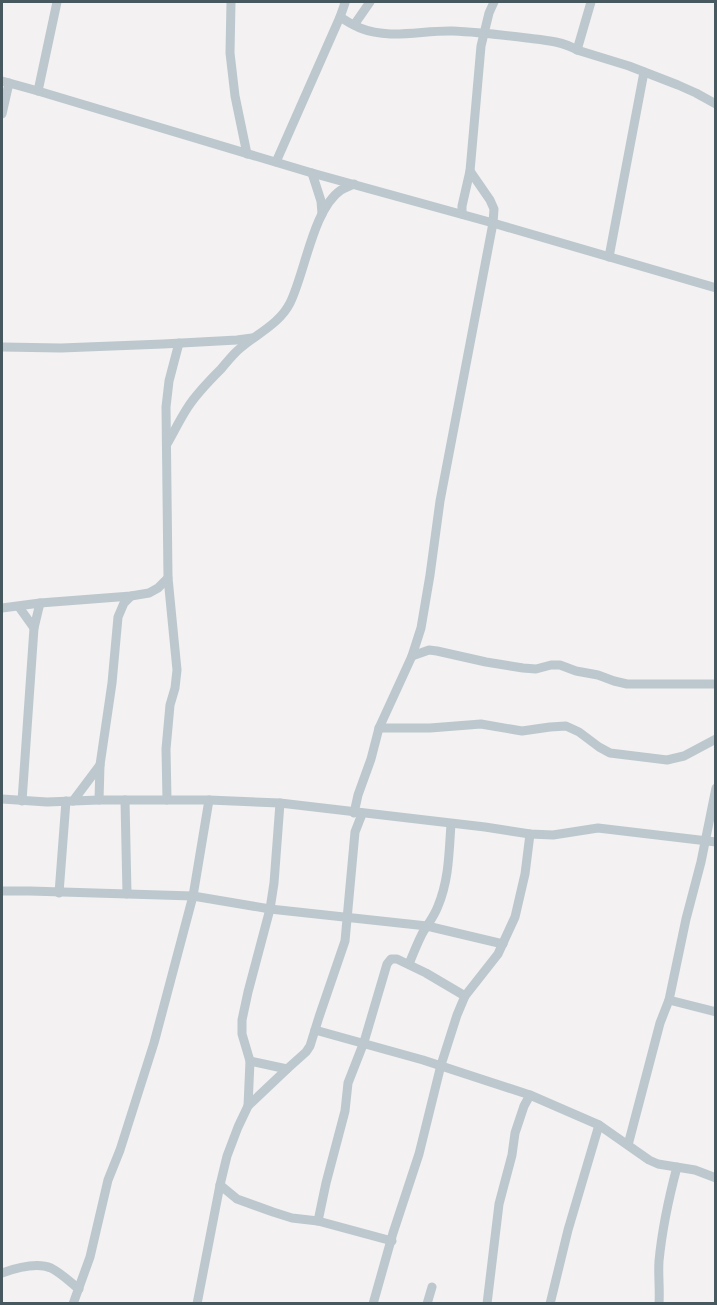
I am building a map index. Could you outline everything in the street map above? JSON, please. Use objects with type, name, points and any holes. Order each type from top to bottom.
[{"type":"street","points":[[38,91],[57,2]]},
{"type":"street","points":[[231,2],[230,53],[235,96],[247,154]]},
{"type":"street","points":[[276,162],[340,17],[344,2]]},
{"type":"street","points":[[354,25],[370,2]]},
{"type":"street","points":[[462,214],[470,171],[483,34],[494,2]]},
{"type":"street","points":[[577,50],[591,2]]},
{"type":"street","points":[[340,17],[368,31],[391,34],[451,31],[558,42],[644,72],[687,89],[716,104]]},
{"type":"street","points":[[609,257],[644,72]]},
{"type":"street","points":[[2,114],[5,82],[312,173],[716,288]]},
{"type":"street","points":[[197,1304],[219,1185],[238,1127],[248,1106],[310,1046],[345,941],[358,795],[379,728],[412,656],[421,628],[440,501],[494,223],[494,209],[490,200],[470,171]]},
{"type":"street","points":[[312,173],[321,201],[322,215]]},
{"type":"street","points":[[167,444],[188,406],[201,389],[235,353],[285,312],[291,302],[309,246],[322,215],[334,196],[354,184]]},
{"type":"street","points":[[2,347],[61,348],[252,338]]},
{"type":"street","points":[[167,800],[166,749],[170,705],[177,670],[168,578],[166,407],[169,381],[179,343]]},
{"type":"street","points":[[164,344],[175,356]]},
{"type":"street","points":[[2,608],[149,593],[168,578]]},
{"type":"street","points":[[99,800],[100,765],[112,683],[118,617],[124,603],[131,596]]},
{"type":"street","points":[[22,801],[34,628],[40,603]]},
{"type":"street","points":[[19,607],[34,628]]},
{"type":"street","points":[[412,656],[429,650],[524,668],[536,669],[560,665],[627,684],[716,684]]},
{"type":"street","points":[[379,728],[430,729],[481,724],[522,731],[566,726],[610,753],[667,760],[684,756],[716,739]]},
{"type":"street","points":[[59,892],[70,801],[100,765]]},
{"type":"street","points":[[628,1145],[660,1023],[669,1000],[716,788]]},
{"type":"street","points":[[2,799],[22,801],[209,800],[280,804],[530,834],[553,835],[598,828],[716,842]]},
{"type":"street","points":[[125,800],[128,894]]},
{"type":"street","points":[[73,1304],[90,1257],[108,1180],[120,1150],[154,1043],[193,896],[209,800]]},
{"type":"street","points":[[248,1106],[250,1061],[242,1034],[242,1020],[270,909],[280,804]]},
{"type":"street","points":[[409,964],[421,935],[434,917],[445,885],[449,865],[451,824]]},
{"type":"street","points":[[373,1304],[419,1154],[441,1065],[465,996],[498,954],[515,917],[525,874],[530,834]]},
{"type":"street","points":[[2,891],[193,896],[270,909],[427,926],[503,944]]},
{"type":"street","points":[[318,1221],[345,1112],[348,1083],[364,1042],[387,964],[391,959],[397,959],[465,996]]},
{"type":"street","points":[[669,1000],[716,1012]]},
{"type":"street","points":[[315,1030],[441,1065],[531,1095],[599,1125],[648,1160],[658,1164],[695,1170],[716,1178]]},
{"type":"street","points":[[250,1061],[286,1069]]},
{"type":"street","points":[[487,1304],[499,1204],[512,1155],[515,1133],[524,1106],[531,1095]]},
{"type":"street","points":[[550,1304],[568,1230],[599,1125]]},
{"type":"street","points":[[659,1304],[659,1257],[677,1167]]},
{"type":"street","points":[[219,1185],[237,1199],[273,1212],[292,1218],[318,1221],[392,1241]]},
{"type":"street","points":[[216,1204],[237,1199]]},
{"type":"street","points":[[2,1273],[27,1266],[50,1268],[79,1289]]},
{"type":"street","points":[[427,1304],[432,1287]]}]
